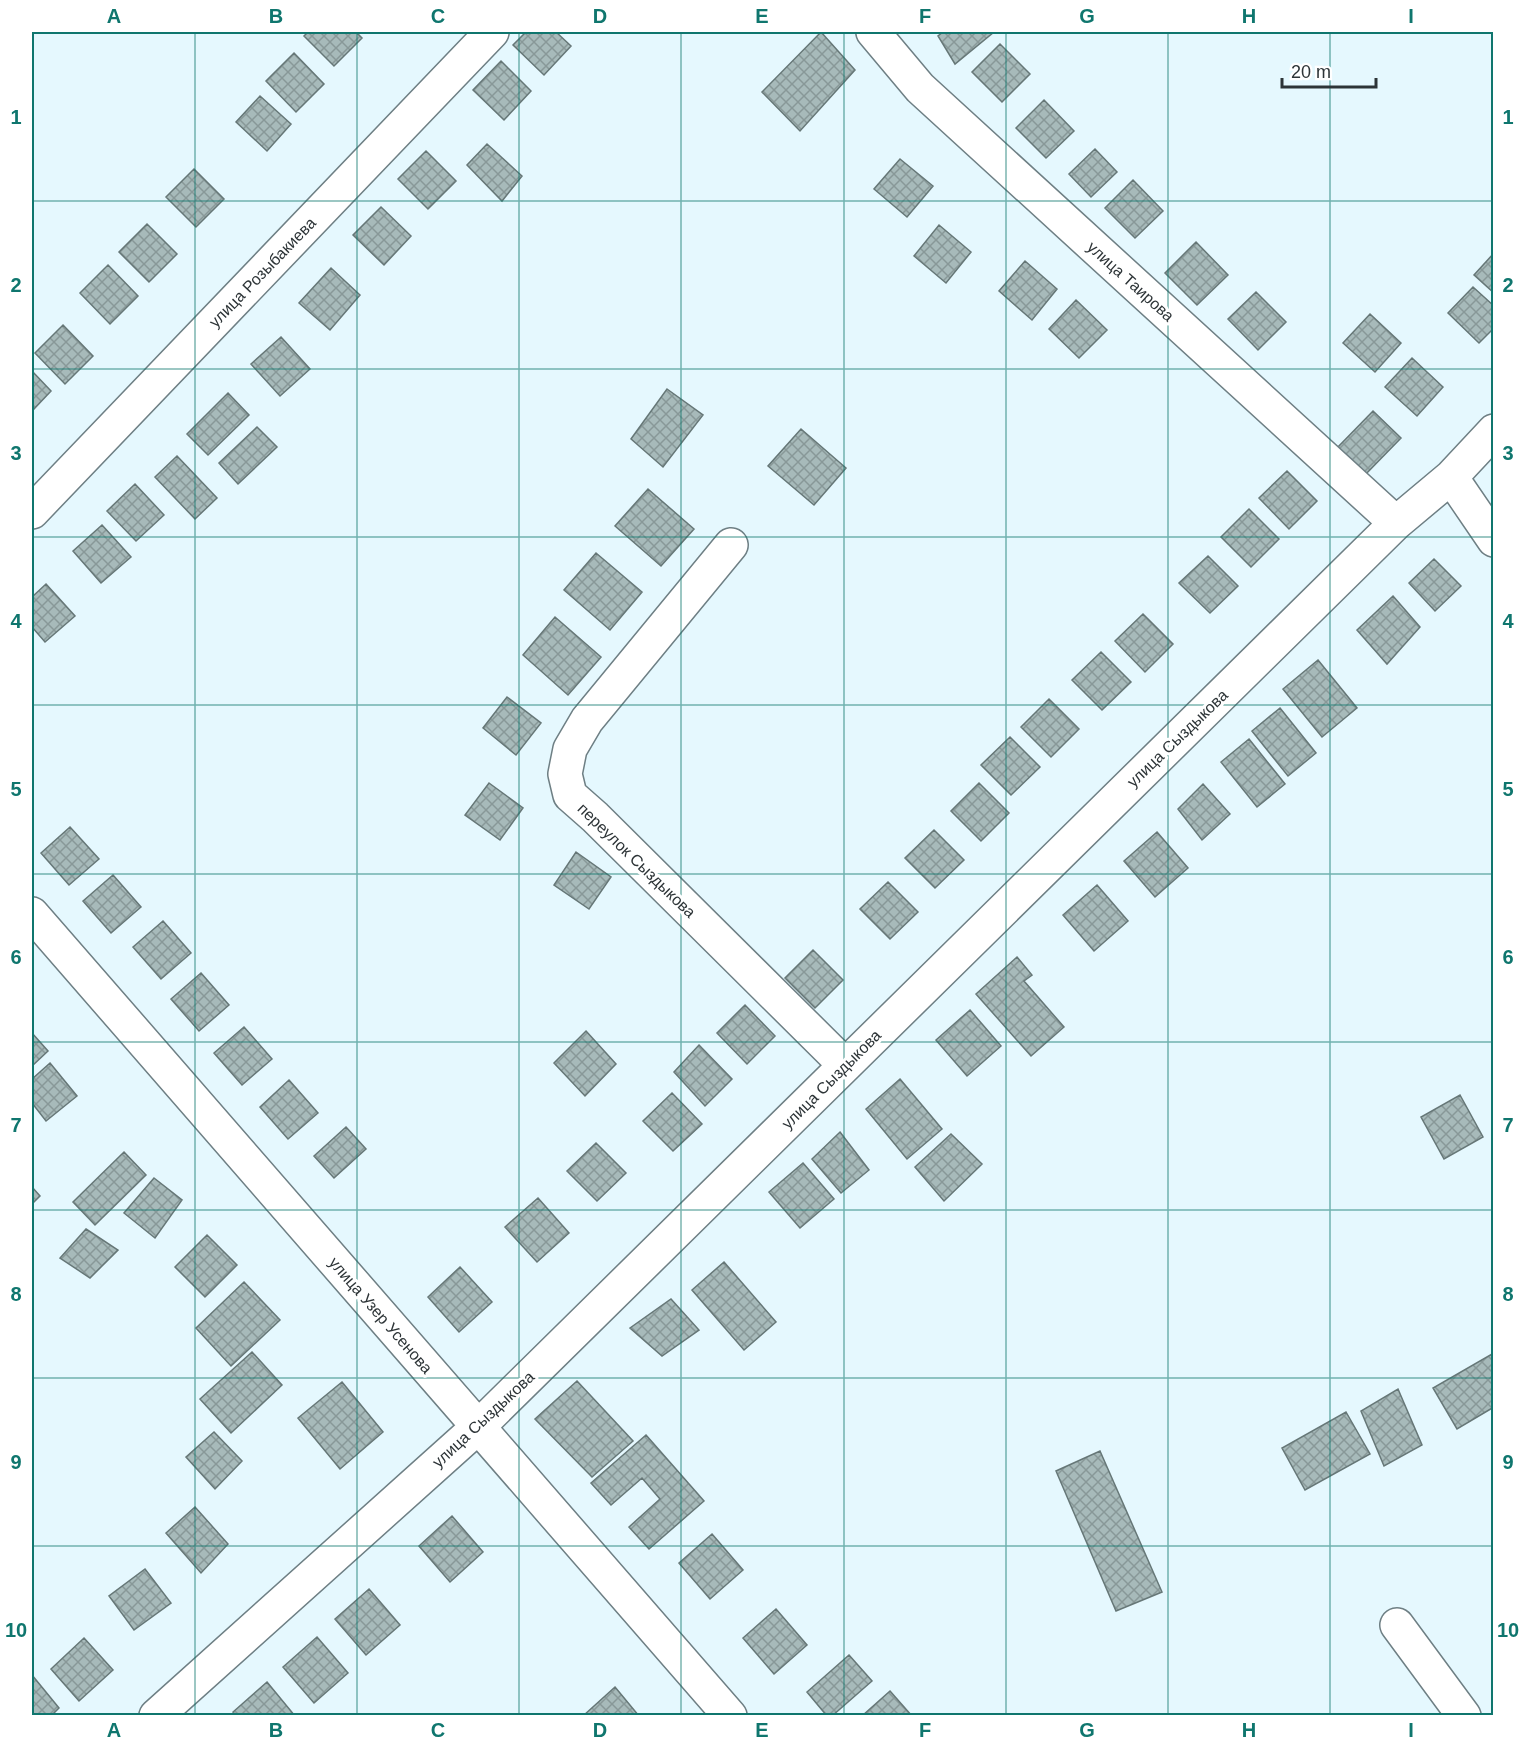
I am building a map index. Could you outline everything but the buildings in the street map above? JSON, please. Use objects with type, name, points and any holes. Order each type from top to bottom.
[{"type":"street","name":"улица Розыбакиева","points":[[32,512],[492,32]]},
{"type":"street","name":"улица Таирова","points":[[873,32],[920,88],[1396,523]]},
{"type":"street","name":"улица Сыздыкова","points":[[156,1716],[478,1426],[1396,523],[1451,477],[1494,430]]},
{"type":"street","points":[[1451,477],[1494,540]]},
{"type":"street","name":"переулок Сыздыкова","points":[[731,545],[588,720],[570,749],[565,774],[570,795],[595,817],[845,1065]]},
{"type":"street","name":"улица Узер Усенова","points":[[32,914],[730,1716]]},
{"type":"street","points":[[1397,1625],[1464,1716]]}]
